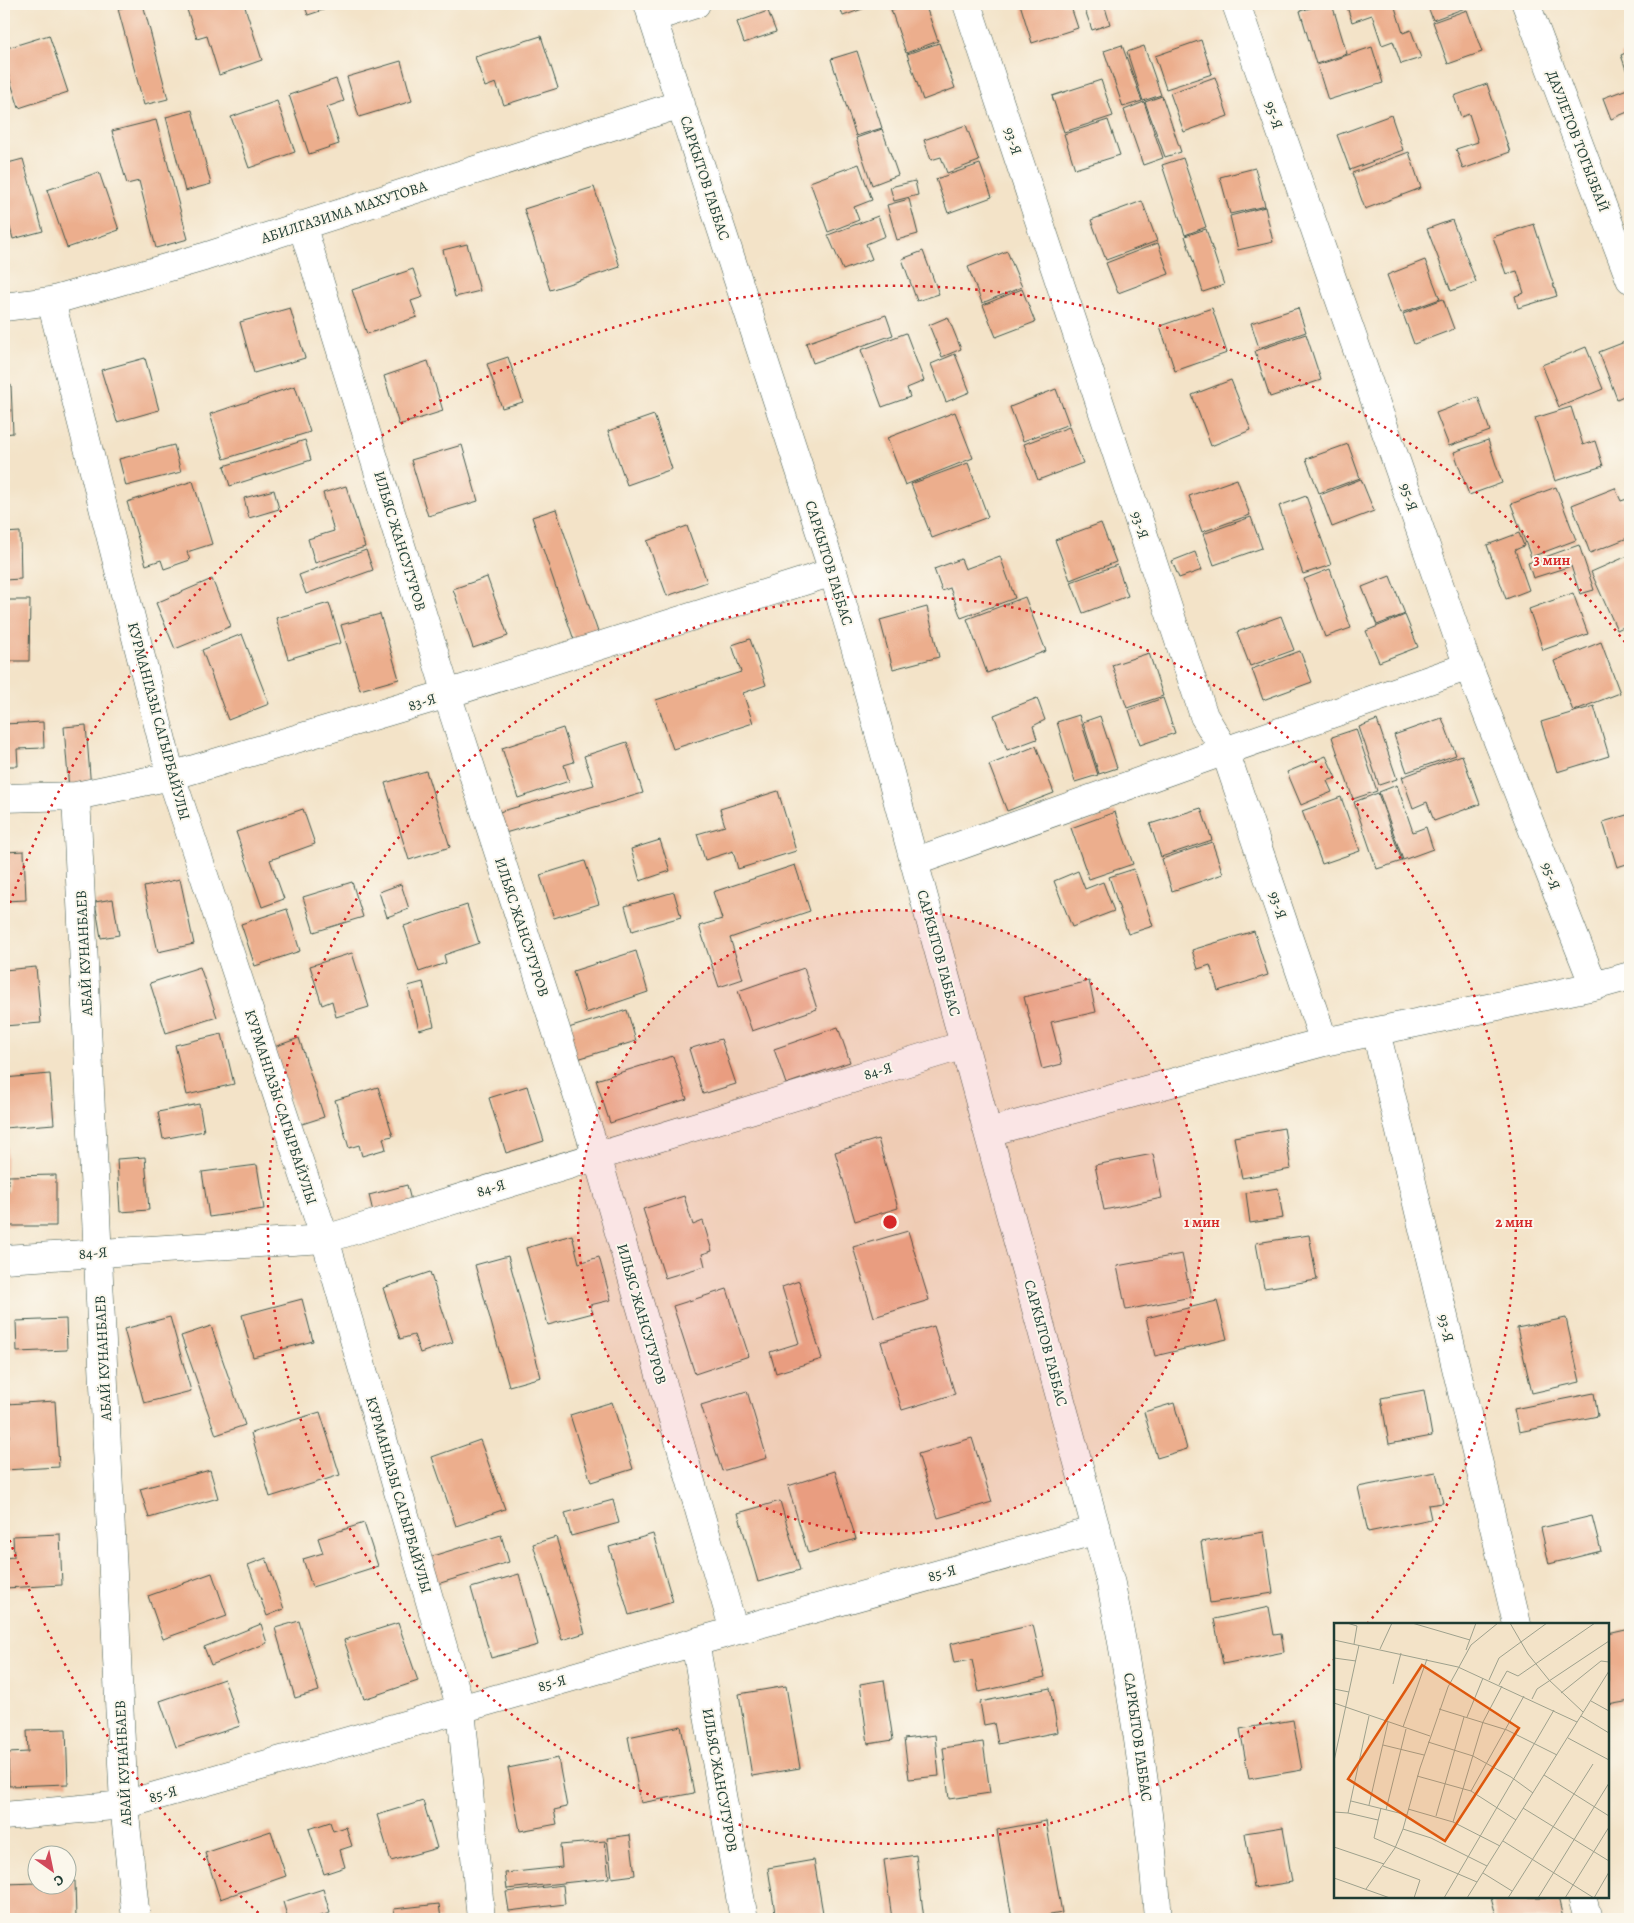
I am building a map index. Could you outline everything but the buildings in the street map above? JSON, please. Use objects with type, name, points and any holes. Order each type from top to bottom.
[{"type":"street","points":[[650,11],[696,4]]},
{"type":"street","name":"93-Я","points":[[967,4],[1204,716],[1225,751],[1324,1042]]},
{"type":"street","name":"95-Я","points":[[1236,4],[1469,666],[1594,986]]},
{"type":"street","name":"ДАУЛЕТОВ ТОГЫЗБАЙ","points":[[1526,4],[1630,279]]},
{"type":"street","name":"САРКЫТОВ ГАББАС","points":[[650,11],[833,572],[863,674],[1097,1530],[1111,1584],[1130,1679],[1153,1852],[1158,1919]]},
{"type":"street","name":"АБИЛГАЗИМА МАХУТОВА","points":[[4,307],[51,301],[204,257],[681,104]]},
{"type":"street","name":"ИЛЬЯС ЖАНСУГУРОВ","points":[[302,226],[447,694],[597,1156],[734,1631]]},
{"type":"street","name":"КУРМАНГАЗЫ САГЫРБАЙУЛЫ","points":[[51,301],[171,776],[325,1239],[461,1709],[480,1919]]},
{"type":"street","name":"83-Я","points":[[4,798],[76,796],[171,776],[447,694],[833,572]]},
{"type":"street","points":[[914,862],[1469,666]]},
{"type":"street","name":"АБАЙ КУНАНБАЕВ","points":[[76,796],[124,1805],[136,1919]]},
{"type":"street","points":[[989,1132],[1324,1042],[1594,986],[1630,976]]},
{"type":"street","name":"93-Я","points":[[1376,1031],[1517,1623]]},
{"type":"street","name":"84-Я","points":[[4,1259],[325,1239],[964,1045]]},
{"type":"street","name":"85-Я","points":[[4,1816],[124,1805],[695,1642],[1097,1530]]},
{"type":"street","name":"ИЛЬЯС ЖАНСУГУРОВ","points":[[695,1642],[744,1919]]},
{"type":"street","points":[[1582,1898],[1588,1919]]}]
